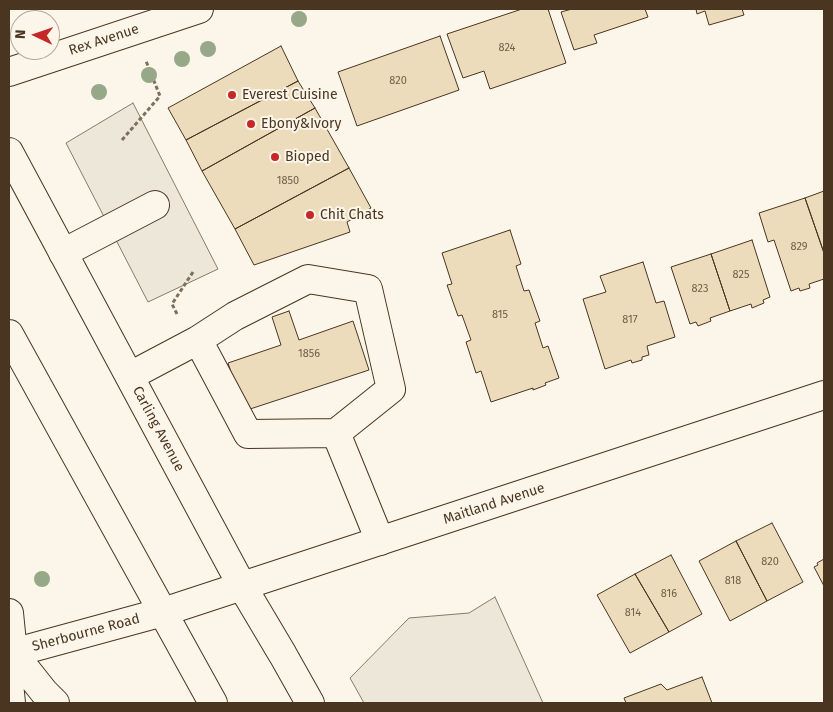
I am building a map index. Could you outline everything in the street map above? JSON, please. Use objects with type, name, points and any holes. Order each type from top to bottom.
[{"type":"main road","name":"Rex Avenue","points":[[9,72],[200,9]]},
{"type":"main road","name":"Carling Avenue","points":[[9,152],[242,586],[310,703]]},
{"type":"main road","points":[[63,253],[155,205]]},
{"type":"main road","points":[[130,376],[198,340],[235,316],[308,279],[368,289],[391,389],[336,433],[248,434],[198,340]]},
{"type":"main road","points":[[9,334],[213,703]]},
{"type":"main road","name":"Maitland Avenue","points":[[163,612],[824,395]]},
{"type":"main road","points":[[336,433],[380,541]]},
{"type":"main road","name":"Sherbourne Road","points":[[11,654],[163,612]]},
{"type":"main road","points":[[9,613],[11,654],[9,683],[11,703]]},
{"type":"main road","points":[[11,654],[55,703]]},
{"type":"path","points":[[122,140],[160,96],[133,30]]},
{"type":"shaded area","points":[[133,103],[218,269],[148,302],[66,143]]},
{"type":"shaded area","points":[[495,597],[543,703],[364,703],[350,678],[409,618],[469,613]]},
{"type":"building","points":[[522,9],[548,9],[566,63],[490,89],[484,71],[463,78],[447,34]]},
{"type":"building","points":[[572,9],[645,9],[648,17],[594,35],[597,43],[574,50],[561,12]]},
{"type":"building","points":[[696,9],[742,9],[744,15],[709,25],[705,11],[697,14]]},
{"type":"building","points":[[440,36],[459,90],[357,126],[338,72]]},
{"type":"building","name":"Everest Cuisine","points":[[281,46],[298,81],[186,140],[168,108]]},
{"type":"building","name":"Ebony&Ivory","points":[[298,81],[315,108],[202,171],[186,140]]},
{"type":"building","points":[[315,108],[349,168],[235,229],[202,171]]},
{"type":"building","name":"Chit Chats","points":[[349,168],[371,208],[347,222],[350,232],[254,265],[235,229]]},
{"type":"building","points":[[824,191],[824,253],[805,198]]},
{"type":"building","points":[[805,198],[824,253],[824,279],[809,284],[810,288],[800,291],[799,288],[791,291],[774,240],[768,242],[759,213]]},
{"type":"building","points":[[510,230],[521,264],[516,266],[524,291],[529,290],[540,321],[535,323],[543,348],[548,346],[559,378],[533,390],[533,388],[491,402],[481,371],[476,373],[466,342],[471,340],[462,315],[458,316],[447,285],[452,284],[442,253]]},
{"type":"building","points":[[752,240],[770,297],[763,300],[764,303],[752,308],[751,304],[730,311],[711,254]]},
{"type":"building","points":[[711,254],[730,311],[710,318],[711,321],[698,326],[696,322],[690,324],[671,267]]},
{"type":"building","points":[[643,262],[656,303],[664,301],[675,337],[647,346],[649,355],[642,357],[642,360],[632,363],[631,360],[605,369],[583,299],[606,292],[600,276]]},
{"type":"building","points":[[289,311],[299,340],[353,321],[369,370],[244,411],[228,363],[281,345],[272,317]]},
{"type":"building","points":[[772,523],[803,582],[767,601],[736,541]]},
{"type":"building","points":[[736,541],[767,601],[730,621],[699,561]]},
{"type":"building","points":[[671,555],[702,614],[669,632],[635,574]]},
{"type":"building","points":[[824,559],[824,586],[814,567]]},
{"type":"building","points":[[635,574],[669,632],[630,653],[597,595]]},
{"type":"building","points":[[702,677],[712,703],[626,703],[624,698],[661,684],[667,690]]},
{"type":"place","name":"Everest Cuisine","points":[[232,95]]},
{"type":"place","name":"Ebony&Ivory","points":[[251,124]]},
{"type":"place","name":"Bioped","points":[[275,157]]},
{"type":"place","name":"Chit Chats","points":[[310,215]]}]
